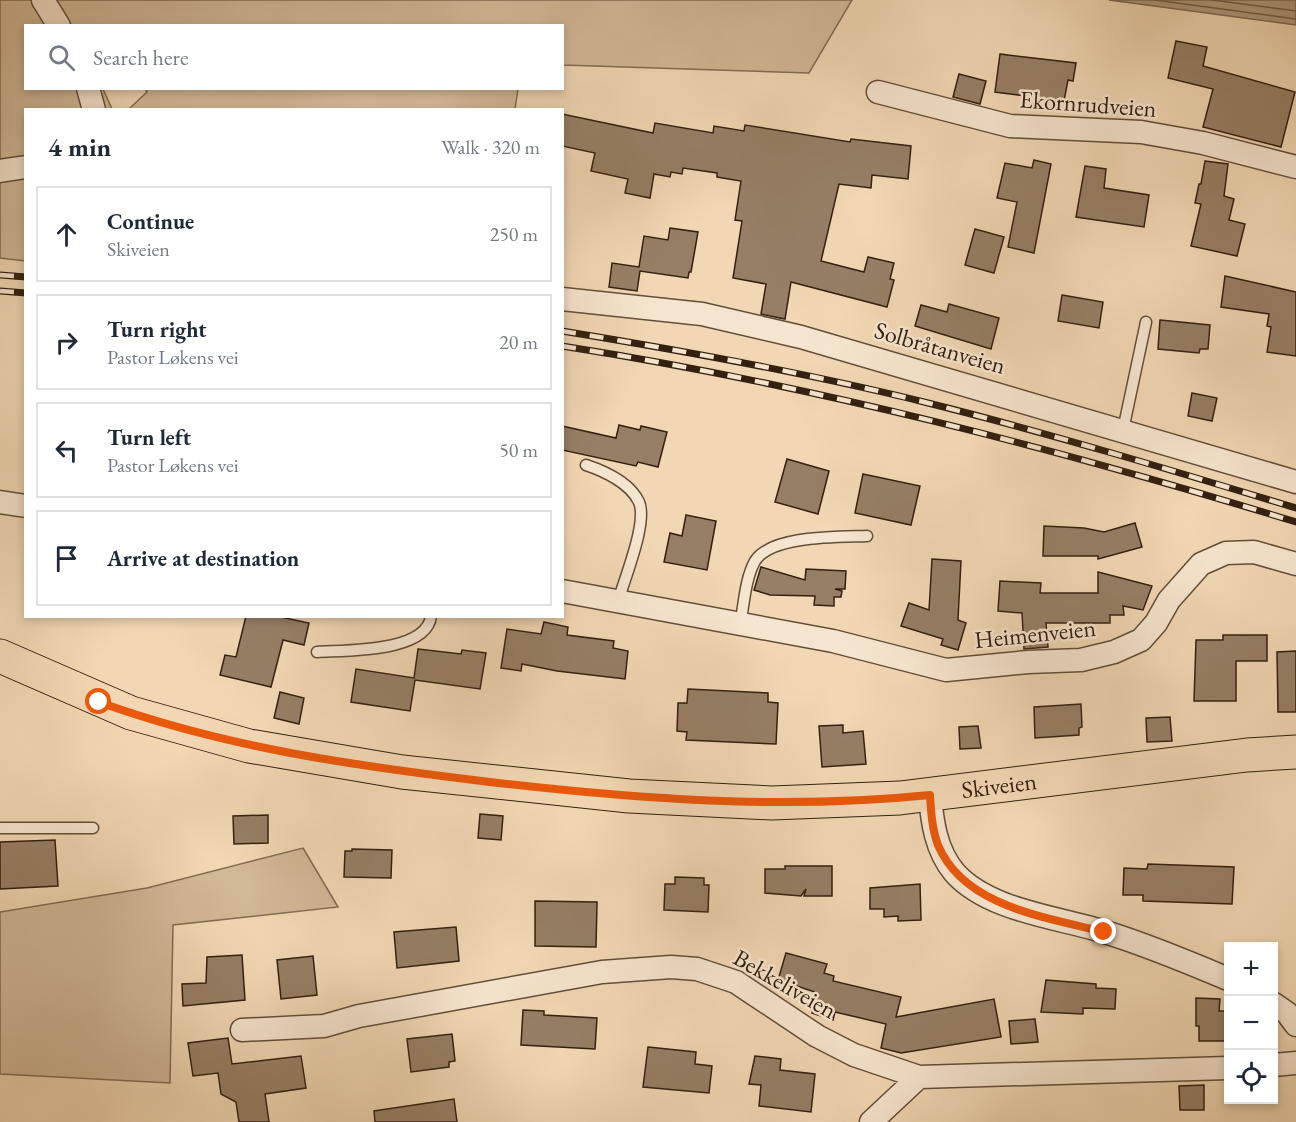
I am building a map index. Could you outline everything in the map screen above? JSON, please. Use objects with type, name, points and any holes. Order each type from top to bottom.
[{"type":"main road","name":"Skiveien","points":[[0,656],[99,702],[165,725],[249,746],[364,767],[576,792],[721,801],[822,802],[930,795],[1247,755],[1296,752]]},
{"type":"street","points":[[43,0],[58,24]]},
{"type":"street","points":[[89,90],[93,108]]},
{"type":"street","name":"Ekornrudveien","points":[[878,92],[1010,126],[1141,132],[1203,143],[1296,167]]},
{"type":"street","points":[[0,171],[24,167]]},
{"type":"street","name":"Solbråtanveien","points":[[564,299],[702,315],[801,337],[1296,482]]},
{"type":"street","points":[[0,502],[24,506]]},
{"type":"street","name":"Heimenveien","points":[[564,591],[833,641],[946,670],[1081,660],[1114,652],[1141,640],[1156,623],[1169,600],[1200,564],[1226,553],[1254,552],[1296,564]]},
{"type":"street","points":[[930,795],[932,822],[939,845],[955,872],[987,896],[1036,915],[1104,932],[1224,977]]},
{"type":"street","name":"Bekkeliveien","points":[[242,1030],[324,1026],[359,1016],[602,972],[670,967],[697,969],[736,982],[826,1041],[854,1055],[919,1077],[1224,1068]]},
{"type":"street","points":[[1278,1007],[1287,1013],[1296,1025]]},
{"type":"street","points":[[1278,1065],[1296,1063]]},
{"type":"street","points":[[872,1122],[919,1077]]},
{"type":"lane","points":[[1123,430],[1146,322]]},
{"type":"lane","points":[[586,465],[620,482],[634,494],[642,512],[638,534],[618,602]]},
{"type":"lane","points":[[740,625],[752,568],[761,554],[773,547],[799,541],[867,536]]},
{"type":"lane","points":[[317,652],[364,649],[404,643],[420,636],[431,618]]},
{"type":"lane","points":[[0,828],[93,828]]},
{"type":"shaded area","points":[[0,0],[852,0],[809,73],[564,65],[564,24],[24,24],[24,90],[103,90],[112,108],[24,108],[24,261],[0,258]]},
{"type":"shaded area","points":[[146,90],[518,90],[515,108],[130,108],[147,92]]},
{"type":"shaded area","points":[[303,848],[338,907],[173,925],[170,1083],[0,1074],[0,912],[147,888]]},
{"type":"water","points":[[1109,0],[1296,0],[1296,25]]},
{"type":"building","points":[[1176,41],[1207,47],[1203,66],[1295,92],[1281,147],[1203,127],[1213,89],[1168,78]]},
{"type":"building","points":[[1000,54],[1076,63],[1073,81],[1068,80],[1064,101],[995,92]]},
{"type":"building","points":[[959,74],[986,81],[980,104],[953,97]]},
{"type":"building","points":[[564,114],[653,133],[655,123],[713,133],[714,126],[744,131],[745,125],[850,142],[851,139],[911,146],[908,179],[872,175],[871,188],[839,184],[821,261],[864,272],[868,257],[894,263],[890,279],[894,280],[887,307],[791,282],[785,319],[761,314],[766,284],[733,278],[742,221],[735,220],[741,181],[717,177],[717,173],[683,168],[682,174],[671,172],[670,177],[654,174],[650,198],[625,193],[628,179],[591,171],[595,153],[564,146]]},
{"type":"building","points":[[1034,160],[1051,164],[1034,253],[1008,247],[1017,202],[997,198],[1005,163],[1032,168]]},
{"type":"building","points":[[1205,161],[1228,164],[1224,196],[1234,199],[1229,220],[1245,224],[1237,256],[1191,246],[1201,204],[1195,203]]},
{"type":"building","points":[[1085,166],[1106,169],[1104,188],[1149,195],[1144,227],[1076,217]]},
{"type":"building","points":[[670,228],[698,232],[688,278],[640,271],[637,291],[609,287],[612,263],[639,267],[644,236],[668,240]]},
{"type":"building","points":[[975,229],[1004,237],[994,273],[965,265]]},
{"type":"building","points":[[1225,276],[1296,292],[1296,356],[1267,352],[1271,327],[1267,326],[1269,314],[1221,307]]},
{"type":"building","points":[[1062,295],[1103,302],[1099,328],[1058,321]]},
{"type":"building","points":[[949,304],[999,318],[991,349],[915,326],[921,305],[947,312]]},
{"type":"building","points":[[1160,320],[1210,325],[1208,349],[1200,349],[1199,353],[1158,349]]},
{"type":"building","points":[[1192,393],[1217,398],[1212,421],[1188,416]]},
{"type":"building","points":[[619,425],[640,430],[641,426],[667,432],[658,467],[638,462],[636,466],[564,450],[564,426],[616,438]]},
{"type":"building","points":[[787,459],[829,471],[818,514],[775,502]]},
{"type":"building","points":[[863,474],[920,486],[911,525],[855,513]]},
{"type":"building","points":[[686,515],[716,521],[707,570],[664,562],[670,533],[682,536]]},
{"type":"building","points":[[1135,523],[1142,547],[1098,559],[1098,556],[1043,556],[1044,526],[1084,528],[1104,532]]},
{"type":"building","points":[[932,559],[961,561],[958,620],[966,623],[958,650],[941,645],[943,639],[901,626],[909,603],[929,610]]},
{"type":"building","points":[[761,567],[805,580],[806,569],[846,571],[845,589],[835,589],[842,591],[841,597],[834,597],[834,606],[814,605],[815,596],[770,595],[754,590]]},
{"type":"building","points":[[1098,572],[1152,586],[1143,610],[1123,606],[1124,615],[1110,615],[1110,623],[1046,623],[1048,647],[1024,649],[1022,613],[998,611],[1000,581],[1041,583],[1040,593],[1098,593]]},
{"type":"building","points":[[246,618],[285,618],[309,623],[304,645],[283,640],[271,687],[220,675],[225,655],[236,657]]},
{"type":"building","points":[[544,622],[568,627],[567,635],[614,641],[613,648],[628,651],[625,679],[557,671],[522,664],[521,671],[501,668],[507,629],[541,634]]},
{"type":"building","points":[[1223,635],[1267,635],[1267,661],[1236,661],[1236,701],[1194,701],[1196,640],[1223,640]]},
{"type":"building","points":[[418,649],[461,654],[462,650],[486,653],[480,689],[415,680],[410,711],[351,702],[356,669],[414,678]]},
{"type":"building","points":[[1296,651],[1296,712],[1278,712],[1277,652]]},
{"type":"building","points":[[688,689],[768,693],[768,702],[778,703],[776,744],[686,740],[687,732],[677,731],[678,703],[687,703]]},
{"type":"building","points":[[280,692],[304,698],[299,724],[274,718]]},
{"type":"building","points":[[1081,704],[1082,727],[1079,728],[1079,735],[1035,738],[1034,707]]},
{"type":"building","points":[[1170,717],[1172,741],[1147,742],[1146,718]]},
{"type":"building","points":[[843,725],[843,733],[863,731],[866,764],[822,767],[819,726]]},
{"type":"building","points":[[978,726],[981,748],[960,749],[959,727]]},
{"type":"building","points":[[480,814],[503,816],[501,840],[478,838]]},
{"type":"building","points":[[268,815],[268,843],[234,844],[233,816]]},
{"type":"building","points":[[55,840],[58,886],[0,889],[0,842]]},
{"type":"building","points":[[352,849],[392,850],[391,878],[344,877],[345,851],[352,851]]},
{"type":"building","points":[[1148,864],[1234,867],[1232,904],[1143,901],[1143,895],[1123,895],[1124,868],[1147,869]]},
{"type":"building","points":[[785,866],[832,866],[832,896],[804,896],[806,889],[801,896],[765,893],[765,869],[785,869]]},
{"type":"building","points":[[675,877],[704,878],[704,885],[709,885],[708,912],[664,910],[665,884],[675,884]]},
{"type":"building","points":[[920,884],[921,920],[898,921],[898,916],[884,917],[884,909],[870,909],[870,888]]},
{"type":"building","points":[[535,901],[597,902],[596,947],[535,946]]},
{"type":"building","points":[[456,927],[459,961],[397,968],[394,932]]},
{"type":"building","points":[[786,953],[827,964],[824,973],[834,976],[833,981],[901,997],[896,1017],[994,999],[1001,1037],[901,1053],[881,1048],[886,1024],[835,1012],[833,1020],[812,1013],[818,993],[778,980]]},
{"type":"building","points":[[242,955],[245,1000],[183,1006],[182,984],[206,983],[207,957]]},
{"type":"building","points":[[313,956],[317,995],[281,999],[277,960]]},
{"type":"building","points":[[1046,980],[1096,984],[1096,988],[1116,989],[1115,1009],[1083,1008],[1083,1014],[1041,1012]]},
{"type":"building","points":[[1196,998],[1220,999],[1219,1011],[1224,1011],[1224,1041],[1199,1041],[1199,1026],[1196,1026]]},
{"type":"building","points":[[523,1010],[544,1011],[544,1015],[597,1018],[595,1049],[521,1045]]},
{"type":"building","points":[[1035,1019],[1038,1042],[1011,1044],[1009,1021]]},
{"type":"building","points":[[452,1034],[455,1061],[449,1062],[449,1067],[411,1072],[407,1039]]},
{"type":"building","points":[[228,1038],[232,1064],[301,1056],[306,1088],[265,1094],[269,1122],[239,1122],[236,1102],[221,1094],[218,1073],[193,1076],[188,1043]]},
{"type":"building","points":[[648,1047],[696,1052],[695,1064],[712,1066],[709,1093],[643,1087]]},
{"type":"building","points":[[755,1056],[781,1059],[780,1070],[815,1074],[811,1112],[759,1106],[761,1085],[749,1084]]},
{"type":"building","points":[[1204,1085],[1204,1110],[1180,1110],[1179,1086]]},
{"type":"building","points":[[454,1099],[457,1122],[375,1122],[374,1111]]},
{"type":"railway","points":[[0,275],[24,277]]},
{"type":"railway","points":[[0,291],[24,293]]},
{"type":"railway","points":[[564,331],[746,363],[883,392],[1067,440],[1296,508]]},
{"type":"railway","points":[[564,346],[841,399],[1024,444],[1296,522]]},
{"type":"route","points":[[99,702],[208,737],[287,754],[402,772],[576,792],[772,803],[853,801],[930,795],[932,822],[939,845],[955,872],[987,896],[1036,915],[1104,932]]}]
